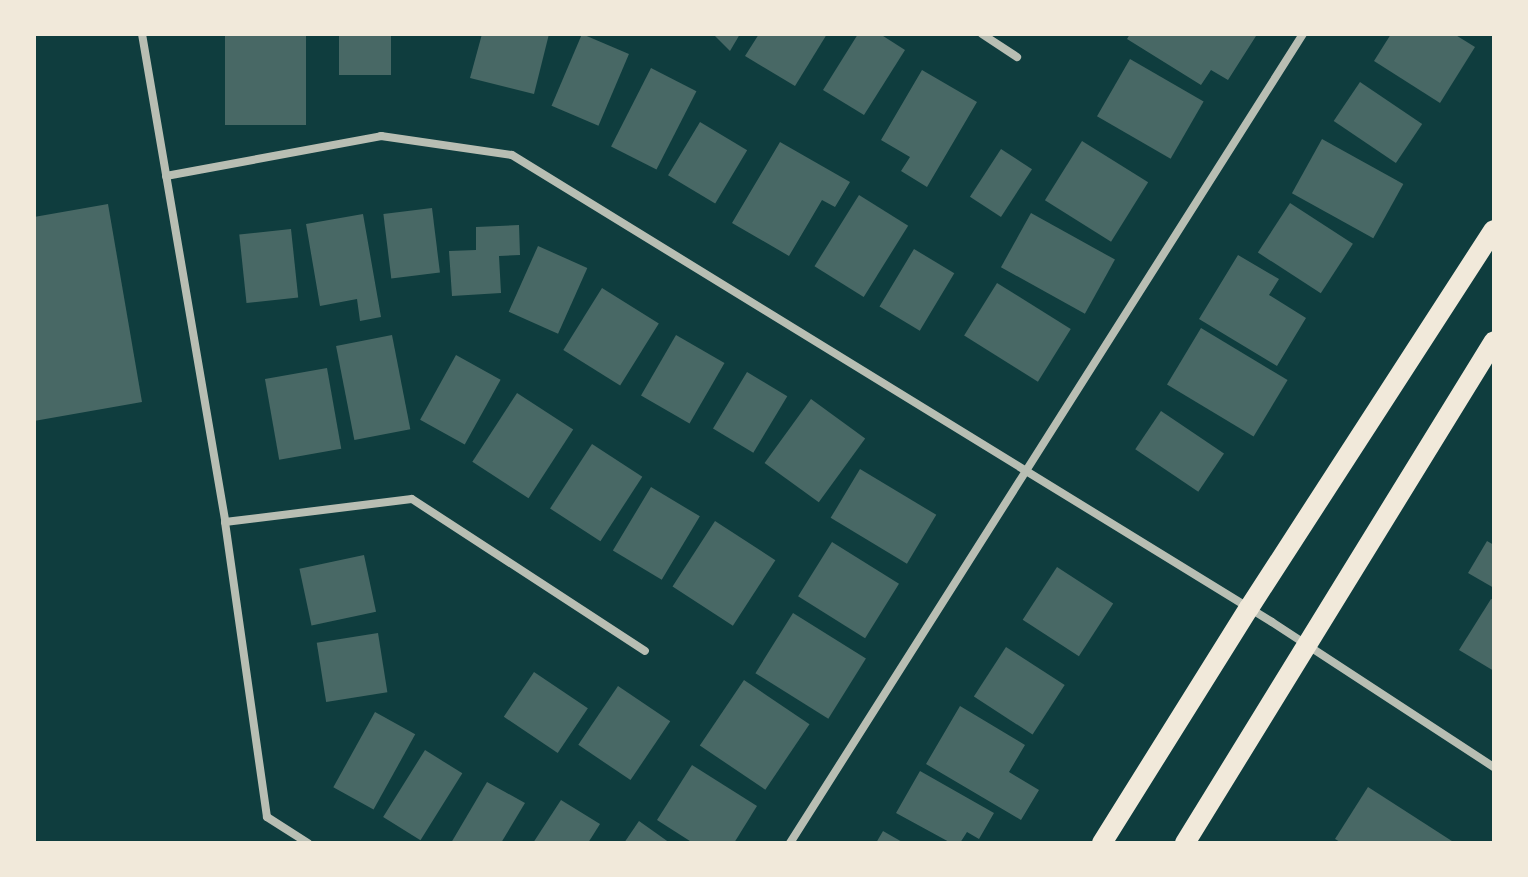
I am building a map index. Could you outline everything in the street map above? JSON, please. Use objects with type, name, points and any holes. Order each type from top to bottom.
[{"type":"main road","points":[[1102,843],[1249,608],[1494,230]]},
{"type":"main road","points":[[1185,843],[1494,341]]},
{"type":"street","points":[[142,34],[225,522],[267,817],[308,843]]},
{"type":"street","points":[[982,34],[1017,57]]},
{"type":"street","points":[[790,843],[1303,34]]},
{"type":"street","points":[[166,176],[381,136],[512,155],[1249,608],[1494,767]]},
{"type":"street","points":[[225,522],[412,499],[645,651]]},
{"type":"building","points":[[225,34],[306,34],[306,125],[225,125]]},
{"type":"building","points":[[339,34],[391,34],[391,75],[339,75]]},
{"type":"building","points":[[482,34],[549,34],[534,94],[470,78]]},
{"type":"building","points":[[582,34],[629,54],[598,126],[552,106]]},
{"type":"building","points":[[713,34],[740,34],[730,51]]},
{"type":"building","points":[[759,34],[827,34],[795,86],[745,56]]},
{"type":"building","points":[[858,34],[880,34],[905,50],[864,115],[823,90]]},
{"type":"building","points":[[1130,34],[1256,36],[1228,80],[1211,70],[1201,85],[1127,39]]},
{"type":"building","points":[[1391,34],[1454,34],[1475,47],[1440,103],[1374,61]]},
{"type":"building","points":[[1130,59],[1204,102],[1171,159],[1097,116]]},
{"type":"building","points":[[651,68],[696,91],[656,170],[611,146]]},
{"type":"building","points":[[922,70],[977,102],[927,187],[901,171],[910,157],[881,140]]},
{"type":"building","points":[[1360,82],[1422,124],[1396,163],[1334,121]]},
{"type":"building","points":[[700,122],[747,150],[715,203],[668,175]]},
{"type":"building","points":[[1322,139],[1403,184],[1373,238],[1292,193]]},
{"type":"building","points":[[1082,141],[1148,182],[1111,242],[1045,200]]},
{"type":"building","points":[[780,142],[850,182],[835,207],[822,200],[789,256],[732,223]]},
{"type":"building","points":[[1001,149],[1032,169],[1001,217],[970,197]]},
{"type":"building","points":[[859,195],[908,226],[864,297],[814,266]]},
{"type":"building","points":[[1290,203],[1353,244],[1321,293],[1258,252]]},
{"type":"building","points":[[108,204],[142,402],[34,421],[34,217]]},
{"type":"building","points":[[432,208],[440,273],[391,278],[383,214]]},
{"type":"building","points":[[1031,213],[1115,260],[1085,314],[1001,267]]},
{"type":"building","points":[[363,214],[381,317],[360,321],[357,299],[320,306],[306,224]]},
{"type":"building","points":[[519,225],[520,255],[499,256],[501,293],[452,296],[449,251],[476,250],[476,227]]},
{"type":"building","points":[[291,229],[298,298],[246,303],[239,234]]},
{"type":"building","points":[[538,246],[587,268],[558,334],[509,312]]},
{"type":"building","points":[[914,249],[954,273],[920,331],[879,306]]},
{"type":"building","points":[[1238,255],[1279,279],[1269,295],[1306,318],[1277,366],[1199,319]]},
{"type":"building","points":[[997,283],[1071,329],[1038,382],[964,336]]},
{"type":"building","points":[[602,288],[659,324],[620,385],[563,350]]},
{"type":"building","points":[[1201,328],[1288,380],[1254,437],[1167,385]]},
{"type":"building","points":[[392,335],[410,429],[354,440],[336,346]]},
{"type":"building","points":[[676,335],[724,363],[689,424],[641,396]]},
{"type":"building","points":[[456,355],[501,380],[465,444],[420,420]]},
{"type":"building","points":[[327,368],[341,449],[279,460],[265,379]]},
{"type":"building","points":[[747,372],[787,396],[753,453],[713,429]]},
{"type":"building","points":[[517,393],[573,429],[529,498],[472,462]]},
{"type":"building","points":[[811,399],[865,438],[819,502],[765,463]]},
{"type":"building","points":[[1161,411],[1224,453],[1198,492],[1135,449]]},
{"type":"building","points":[[592,444],[642,477],[600,541],[550,509]]},
{"type":"building","points":[[860,469],[936,515],[907,564],[831,518]]},
{"type":"building","points":[[651,487],[700,516],[662,580],[613,550]]},
{"type":"building","points":[[715,521],[775,560],[733,626],[673,586]]},
{"type":"building","points":[[1487,541],[1494,545],[1494,588],[1468,573]]},
{"type":"building","points":[[832,542],[899,584],[865,638],[798,596]]},
{"type":"building","points":[[364,555],[376,612],[312,625],[299,569]]},
{"type":"building","points":[[1057,567],[1113,603],[1079,656],[1023,620]]},
{"type":"building","points":[[1491,599],[1494,600],[1494,671],[1459,650]]},
{"type":"building","points":[[793,613],[866,659],[828,719],[755,673]]},
{"type":"building","points":[[378,633],[387,692],[326,702],[317,643]]},
{"type":"building","points":[[1006,647],[1065,685],[1033,735],[974,696]]},
{"type":"building","points":[[534,672],[588,708],[558,753],[504,717]]},
{"type":"building","points":[[744,680],[809,724],[765,790],[700,745]]},
{"type":"building","points":[[618,686],[670,721],[631,780],[578,745]]},
{"type":"building","points":[[960,706],[1025,745],[1009,772],[1039,790],[1021,820],[926,764]]},
{"type":"building","points":[[375,712],[415,734],[374,810],[333,787]]},
{"type":"building","points":[[425,750],[462,773],[420,840],[383,817]]},
{"type":"building","points":[[692,765],[757,806],[734,843],[693,843],[657,820]]},
{"type":"building","points":[[920,771],[994,813],[979,839],[967,832],[960,843],[951,843],[896,813]]},
{"type":"building","points":[[487,782],[525,803],[501,843],[451,843]]},
{"type":"building","points":[[1368,787],[1455,843],[1342,843],[1335,839]]},
{"type":"building","points":[[561,800],[600,824],[588,843],[533,843]]},
{"type":"building","points":[[639,821],[670,843],[624,843]]},
{"type":"building","points":[[883,831],[904,843],[876,843]]}]
